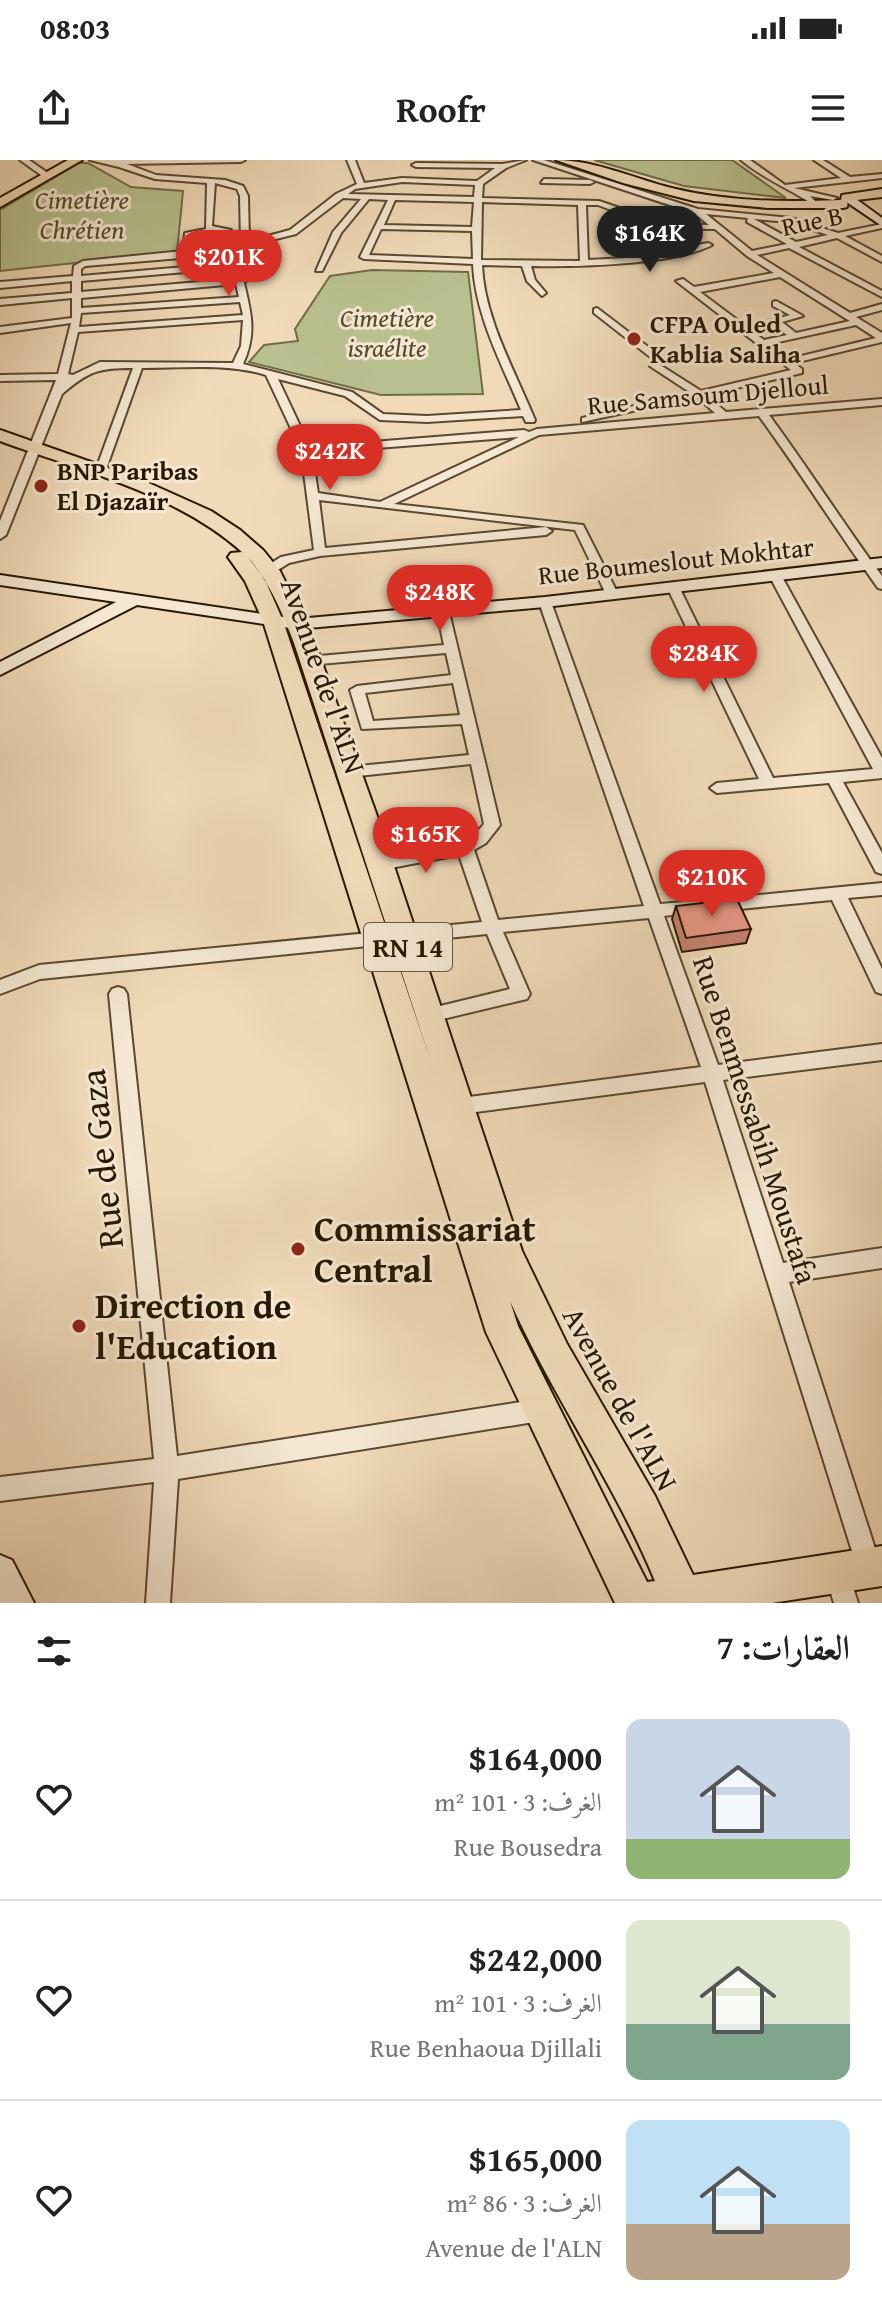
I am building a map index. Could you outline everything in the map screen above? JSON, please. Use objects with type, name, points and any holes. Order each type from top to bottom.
[{"type":"main road","points":[[0,203],[60,160]]},
{"type":"main road","points":[[0,193],[76,160]]},
{"type":"main road","points":[[562,160],[702,198],[771,205],[882,197]]},
{"type":"main road","points":[[579,160],[706,195],[769,201],[844,201]]},
{"type":"main road","points":[[869,216],[872,206],[882,197]]},
{"type":"main road","name":"Avenue de l'ALN","points":[[0,435],[32,454],[211,535],[244,563],[308,661],[380,864],[390,937],[430,1015],[482,1187],[527,1299],[561,1370],[668,1559],[681,1600]]},
{"type":"main road","name":"Avenue de l'ALN","points":[[0,448],[100,472],[226,527],[259,556],[269,570],[390,937],[431,1110],[503,1332],[639,1603]]},
{"type":"main road","name":"RN 14","points":[[639,1603],[858,1578]]},
{"type":"street","points":[[24,160],[43,174]]},
{"type":"street","points":[[94,160],[241,160]]},
{"type":"street","points":[[351,160],[361,185]]},
{"type":"street","points":[[0,535],[58,393],[75,320],[77,268],[83,264],[234,249],[293,232],[313,220],[339,196],[361,185],[402,180],[479,183],[503,166],[522,160]]},
{"type":"street","points":[[537,160],[544,181]]},
{"type":"street","points":[[537,160],[697,211],[791,220],[839,236],[882,259]]},
{"type":"street","points":[[746,161],[761,160]]},
{"type":"street","points":[[818,160],[849,180]]},
{"type":"street","points":[[746,161],[784,187],[844,201],[882,225]]},
{"type":"street","points":[[119,162],[155,177],[211,181],[240,188],[244,196],[245,244]]},
{"type":"street","points":[[402,180],[416,163],[503,166]]},
{"type":"street","points":[[784,187],[882,176]]},
{"type":"street","points":[[211,181],[208,226],[211,230]]},
{"type":"street","points":[[526,201],[529,185],[544,181],[607,182]]},
{"type":"street","points":[[479,183],[476,229],[478,277],[491,326],[525,413],[537,432]]},
{"type":"street","points":[[799,192],[811,201]]},
{"type":"street","points":[[339,196],[599,203],[628,214],[630,258]]},
{"type":"street","points":[[319,269],[337,232],[366,198]]},
{"type":"street","points":[[392,199],[364,257],[584,262],[657,257],[708,245]]},
{"type":"street","points":[[582,202],[584,262]]},
{"type":"street","points":[[697,211],[750,254],[882,338]]},
{"type":"street","points":[[742,215],[882,294]]},
{"type":"street","name":"Rue B","points":[[750,254],[882,225]]},
{"type":"street","points":[[628,226],[714,227]]},
{"type":"street","points":[[377,227],[476,229]]},
{"type":"street","points":[[187,253],[188,235],[211,230],[228,232],[242,281],[248,317],[246,346],[237,366]]},
{"type":"street","points":[[630,243],[739,246]]},
{"type":"street","points":[[657,257],[667,265]]},
{"type":"street","points":[[525,262],[531,281],[542,293]]},
{"type":"street","points":[[0,285],[237,265]]},
{"type":"street","points":[[694,290],[781,274]]},
{"type":"street","points":[[0,302],[242,281]]},
{"type":"street","points":[[306,450],[537,432],[799,371],[680,281]]},
{"type":"street","points":[[0,330],[246,299]]},
{"type":"street","points":[[776,304],[798,316],[774,321],[795,336]]},
{"type":"street","points":[[762,343],[814,331],[882,307]]},
{"type":"street","points":[[597,311],[661,361],[653,364],[699,394],[724,416]]},
{"type":"street","points":[[75,320],[248,317]]},
{"type":"street","points":[[814,331],[840,348]]},
{"type":"street","points":[[786,362],[882,338]]},
{"type":"street","points":[[100,472],[139,364]]},
{"type":"street","points":[[58,393],[75,378],[100,365],[237,366],[348,394],[380,417],[525,413]]},
{"type":"street","points":[[271,375],[306,450],[320,552]]},
{"type":"street","points":[[0,378],[75,378]]},
{"type":"street","points":[[759,382],[767,392]]},
{"type":"street","points":[[775,402],[783,411]]},
{"type":"street","name":"Rue Samsoum Djelloul","points":[[537,432],[882,402]]},
{"type":"street","points":[[762,413],[875,564],[882,585]]},
{"type":"street","points":[[448,417],[452,439]]},
{"type":"street","points":[[381,506],[537,432]]},
{"type":"street","points":[[313,496],[579,527]]},
{"type":"street","points":[[269,570],[285,560],[320,552],[579,527]]},
{"type":"street","points":[[579,527],[612,594]]},
{"type":"street","name":"Rue Boumeslout Mokhtar","points":[[0,580],[285,623],[545,602],[875,564]]},
{"type":"street","points":[[717,788],[882,772],[776,577]]},
{"type":"street","points":[[673,587],[768,783]]},
{"type":"street","points":[[0,669],[132,601]]},
{"type":"street","name":"Rue Benmessabih Moustafa","points":[[545,602],[712,1074],[777,1274],[858,1578]]},
{"type":"street","points":[[380,864],[465,848],[481,839],[492,825],[443,612]]},
{"type":"street","points":[[308,661],[452,648]]},
{"type":"street","points":[[460,678],[357,690],[367,726],[469,719]]},
{"type":"street","points":[[349,772],[476,759]]},
{"type":"street","points":[[833,777],[882,868]]},
{"type":"street","points":[[430,1015],[521,994],[492,927],[465,848]]},
{"type":"street","points":[[0,987],[39,972],[882,889]]},
{"type":"street","points":[[837,893],[882,987]]},
{"type":"street","name":"Rue de Gaza","points":[[118,994],[167,1469],[158,1603]]},
{"type":"street","points":[[431,1110],[882,1052]]},
{"type":"street","points":[[777,1274],[882,1258]]},
{"type":"street","points":[[0,1489],[167,1469],[540,1410]]},
{"type":"street","points":[[0,1572],[17,1603]]},
{"type":"green space","points":[[594,160],[732,160],[786,198],[684,186]]},
{"type":"green space","name":"Cimetière Chrétien","points":[[79,163],[88,163],[131,187],[183,191],[177,252],[0,271],[0,210]]},
{"type":"green space","name":"Cimetière israélite","points":[[372,270],[468,272],[483,394],[381,395],[249,362],[264,345],[298,341],[295,329],[330,276]]},
{"type":"building","points":[[737,899],[751,929],[686,938],[676,906]]},
{"type":"place","name":"CFPA Ouled Kablia Saliha","points":[[634,339]]},
{"type":"place","name":"BNP Paribas El Djazaïr","points":[[41,486]]},
{"type":"place","name":"Commissariat Central","points":[[298,1249]]},
{"type":"place","name":"Direction de l'Education","points":[[79,1326]]}]
